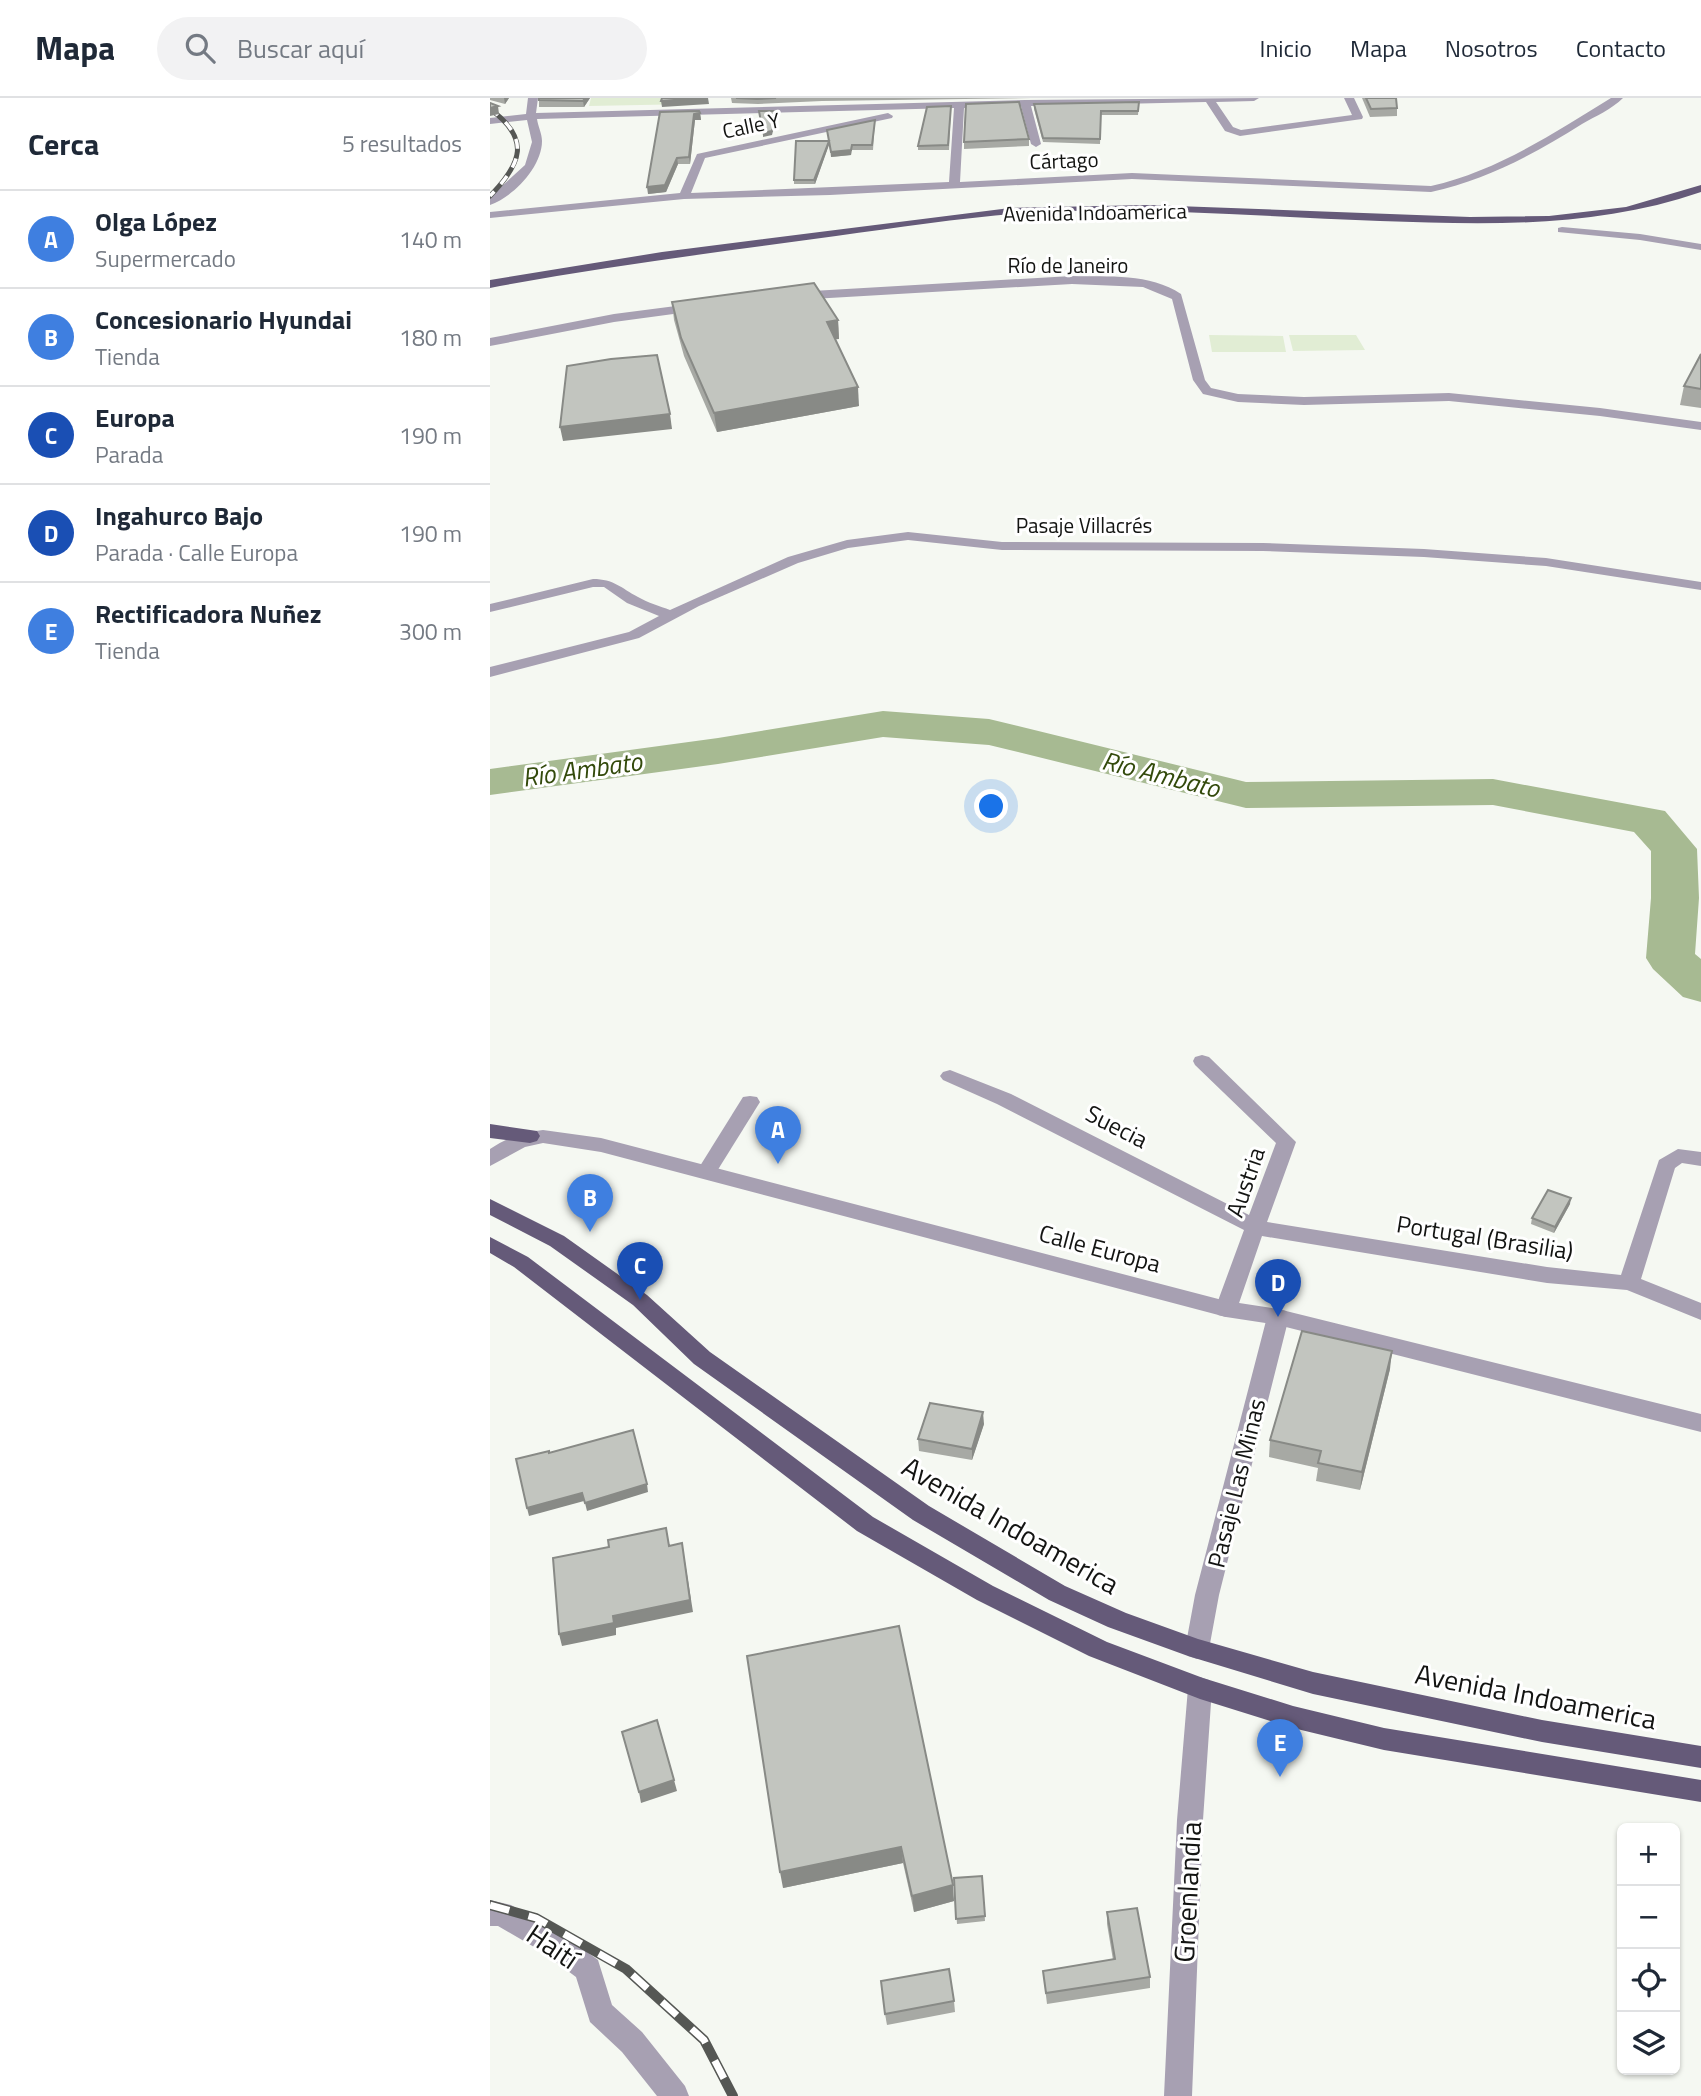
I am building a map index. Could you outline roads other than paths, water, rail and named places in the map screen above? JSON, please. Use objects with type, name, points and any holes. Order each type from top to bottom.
[{"type":"main road","name":"Avenida Indoamerica","points":[[490,285],[646,259],[1007,212],[1146,207],[1438,220],[1547,220],[1621,212],[1701,188]]},
{"type":"main road","name":"Avenida Indoamerica","points":[[490,295],[850,240],[1038,218],[1145,216],[1504,231],[1562,230],[1628,222],[1701,201]]},
{"type":"main road","points":[[490,1131],[530,1136]]},
{"type":"main road","name":"Avenida Indoamerica","points":[[490,1206],[557,1241],[598,1270],[640,1300],[702,1359],[921,1513],[1057,1593],[1116,1620],[1197,1649],[1340,1688],[1542,1731],[1701,1757]]},
{"type":"main road","points":[[490,1244],[522,1262],[865,1524],[985,1593],[1098,1649],[1200,1688],[1293,1717],[1384,1739],[1701,1791]]},
{"type":"street","points":[[490,202],[502,195],[530,166],[537,142],[531,116],[533,98]]},
{"type":"street","name":"Calle Y","points":[[684,196],[701,156],[884,117],[931,98]]},
{"type":"street","points":[[490,121],[531,116],[1254,98]]},
{"type":"street","points":[[1209,99],[1229,129],[1240,133],[1357,117],[1349,98]]},
{"type":"street","name":"Cártago","points":[[490,215],[684,196],[1159,177],[1431,189],[1475,176],[1513,159],[1618,98]]},
{"type":"street","points":[[1024,103],[1036,144]]},
{"type":"street","points":[[954,184],[959,105]]},
{"type":"street","points":[[502,109],[531,116]]},
{"type":"street","points":[[1628,222],[1640,237]]},
{"type":"street","points":[[1562,230],[1640,237],[1701,247]]},
{"type":"street","name":"Río de Janeiro","points":[[785,296],[1072,280],[1113,281],[1158,287],[1171,291],[1177,297],[1199,380],[1207,391],[1223,396],[1304,401],[1449,397],[1600,412],[1701,426]]},
{"type":"street","points":[[490,342],[614,318],[710,306]]},
{"type":"street","name":"Pasaje Villacrés","points":[[490,672],[634,635],[670,615],[793,560],[846,544],[908,536],[1002,546],[1264,547],[1424,553],[1546,562],[1701,586]]},
{"type":"street","points":[[490,608],[593,583],[606,583],[632,600],[670,615]]},
{"type":"street","name":"Austria","points":[[1202,1061],[1286,1142],[1226,1309]]},
{"type":"street","name":"Suecia","points":[[950,1076],[1004,1099],[1257,1228]]},
{"type":"street","points":[[707,1171],[750,1102]]},
{"type":"street","points":[[490,1159],[504,1148],[530,1136]]},
{"type":"street","name":"Calle Europa","points":[[530,1136],[555,1136],[707,1171],[1226,1309],[1278,1317],[1701,1423]]},
{"type":"street","points":[[1629,1283],[1666,1166],[1678,1156],[1701,1159]]},
{"type":"street","name":"Portugal (Brasilia)","points":[[1257,1228],[1547,1275],[1629,1283],[1701,1312]]},
{"type":"street","name":"Pasaje Las Minas","points":[[1197,1649],[1208,1595],[1278,1317]]},
{"type":"street","name":"Groenlandia","points":[[1178,2096],[1190,1819],[1200,1688]]},
{"type":"street","name":"Haití","points":[[490,1913],[502,1914],[551,1942],[588,1969],[600,2012],[632,2042],[675,2096]]},
{"type":"waterway","name":"Río Ambato","points":[[490,782],[718,751],[883,724],[989,732],[1246,795],[1493,792],[1649,821],[1674,849],[1675,898],[1670,958],[1701,986]]},
{"type":"railway","points":[[490,109],[512,131],[517,151],[509,173],[490,196]]},
{"type":"railway","points":[[490,1905],[536,1918],[626,1969],[704,2040],[733,2096]]},
{"type":"place","name":"Olga López","points":[[778,1164]]},
{"type":"place","name":"Concesionario Hyundai","points":[[590,1232]]},
{"type":"place","name":"Europa","points":[[640,1300]]},
{"type":"place","name":"Ingahurco Bajo","points":[[1278,1317]]},
{"type":"place","name":"Rectificadora Nuñez","points":[[1280,1777]]}]
